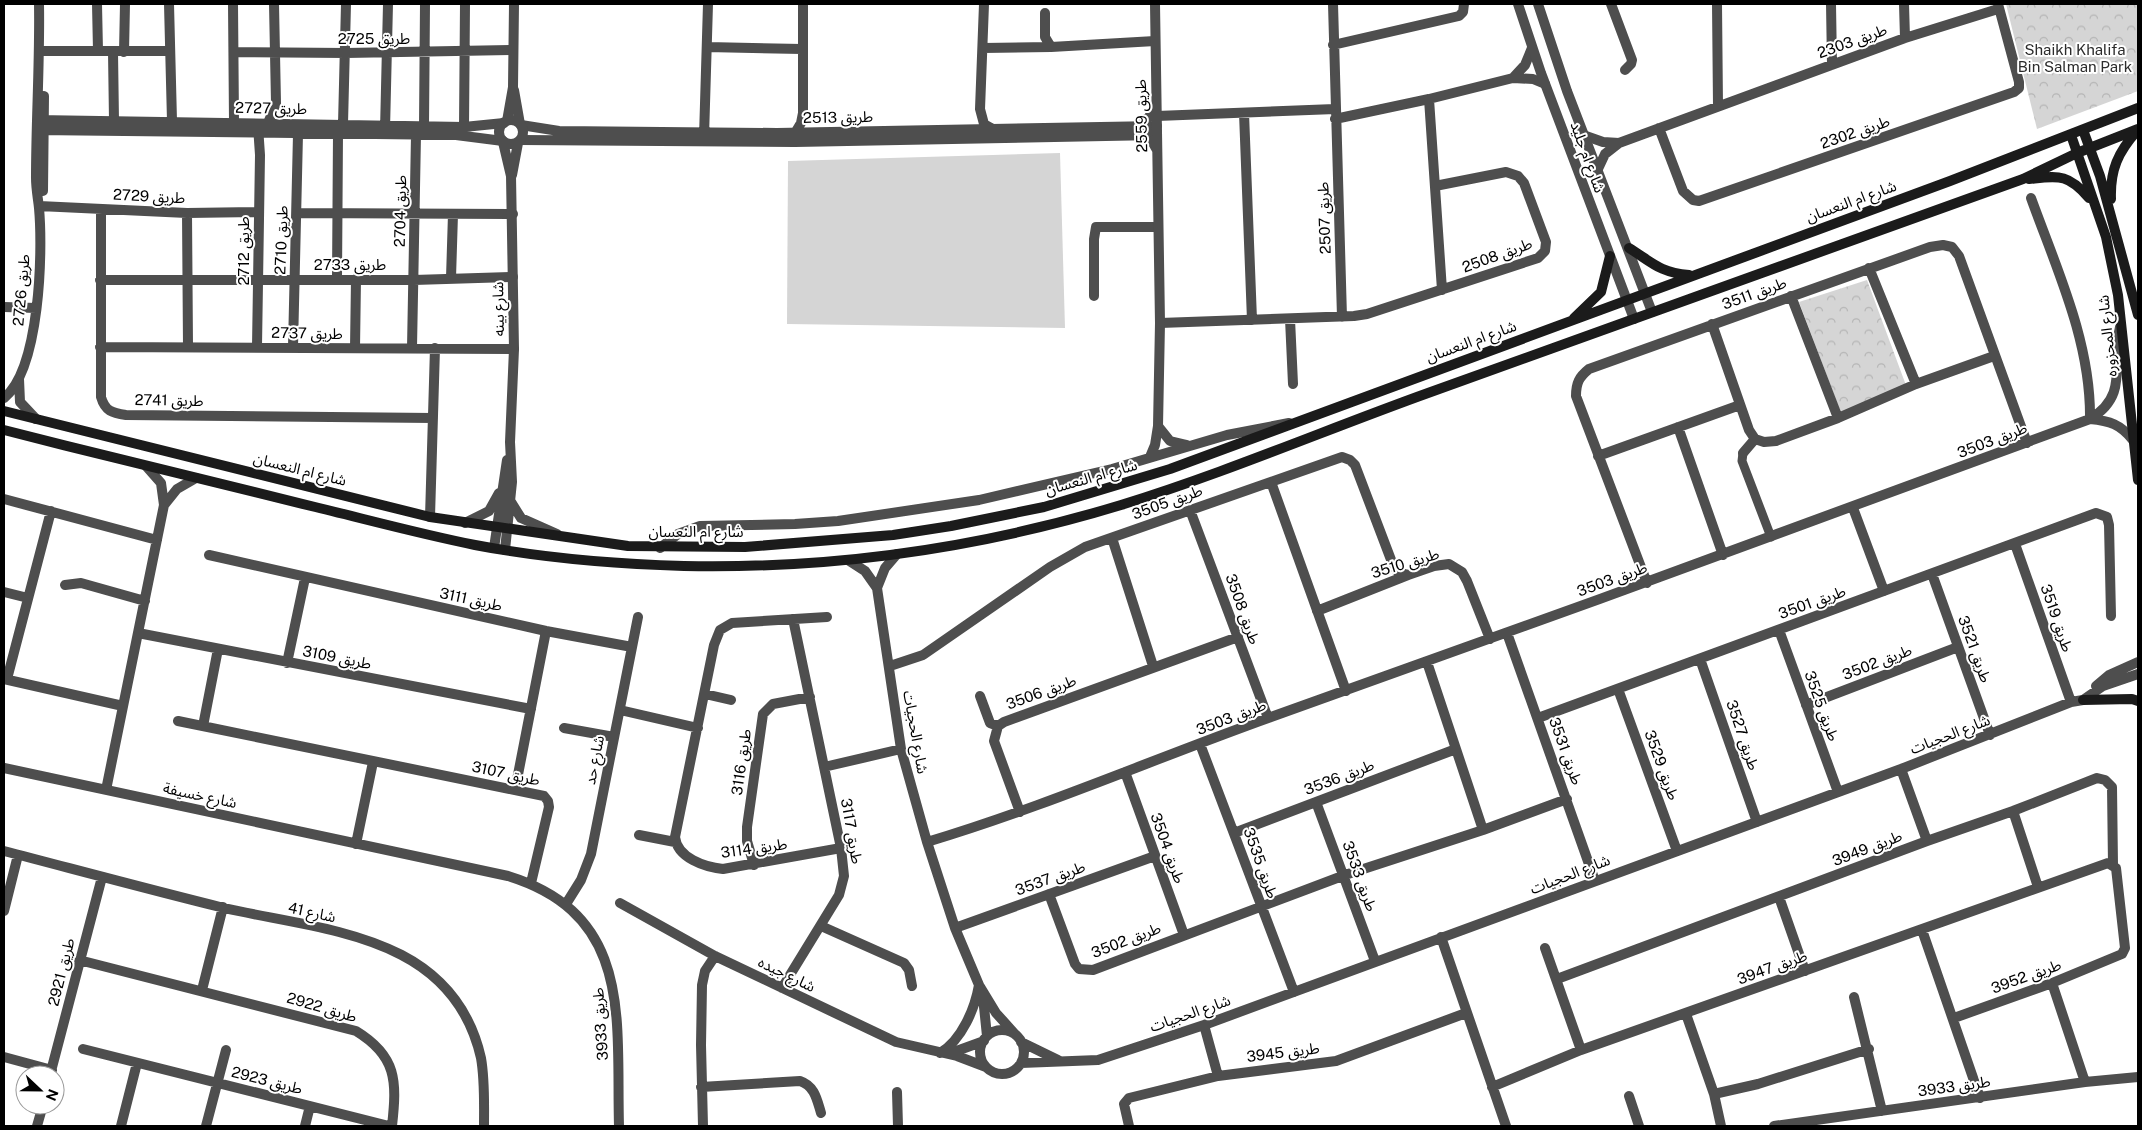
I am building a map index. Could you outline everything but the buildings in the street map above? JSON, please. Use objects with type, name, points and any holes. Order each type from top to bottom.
[{"type":"main road","name":"شارع ام النعسان","points":[[4,410],[430,517],[502,529],[660,548],[745,547],[893,535],[951,526],[1044,507],[1170,469],[1628,300],[2138,108]]},
{"type":"main road","points":[[4,430],[416,532],[499,549],[626,563],[685,566],[745,566],[848,560],[897,554],[955,545],[1051,524],[1178,487],[1652,312],[2023,179],[2077,153],[2138,129]]},
{"type":"main road","points":[[2111,214],[2111,176],[2116,160],[2138,129]]},
{"type":"main road","name":"شارع المحزوره","points":[[2083,130],[2111,214],[2138,314]]},
{"type":"main road","name":"شارع المحزوره","points":[[2071,134],[2106,237],[2122,318],[2138,480]]},
{"type":"main road","points":[[2023,179],[2051,176],[2064,178],[2080,187],[2094,204]]},
{"type":"main road","points":[[1629,248],[1664,271],[1692,276]]},
{"type":"main road","points":[[1572,320],[1601,292],[1610,256]]},
{"type":"main road","points":[[2083,700],[2132,699],[2138,701]]},
{"type":"street","name":"طريق 2726","points":[[4,398],[19,378],[30,345],[40,263],[39,206],[42,200],[41,125],[43,66],[40,52],[39,4]]},
{"type":"street","points":[[97,4],[98,51]]},
{"type":"street","points":[[124,52],[125,4]]},
{"type":"street","points":[[169,4],[172,121]]},
{"type":"street","points":[[233,4],[234,122]]},
{"type":"street","name":"طريق 2712","points":[[257,347],[261,126],[276,103],[274,4]]},
{"type":"street","points":[[337,279],[336,213],[346,54],[346,4]]},
{"type":"street","points":[[385,130],[385,53],[388,4]]},
{"type":"street","points":[[424,4],[424,126]]},
{"type":"street","points":[[464,126],[465,4]]},
{"type":"street","points":[[512,87],[520,124],[524,132],[520,141],[512,145],[503,142],[499,132],[506,122],[512,87],[514,4]]},
{"type":"street","points":[[704,136],[708,4]]},
{"type":"street","points":[[795,132],[801,123],[803,113],[803,4]]},
{"type":"street","points":[[984,4],[980,109],[984,124],[994,129]]},
{"type":"street","name":"طريق 2559","points":[[1150,457],[1155,446],[1158,426],[1160,322],[1157,227],[1155,4]]},
{"type":"street","name":"طريق 2507","points":[[1332,4],[1342,317]]},
{"type":"street","points":[[1333,45],[1459,16],[1463,12],[1464,4]]},
{"type":"street","name":"شارع ام جليد","points":[[1518,4],[1545,84],[1634,319]]},
{"type":"street","name":"شارع ام جليد","points":[[1538,4],[1567,90],[1652,312]]},
{"type":"street","points":[[1611,4],[1632,60],[1632,64],[1625,70]]},
{"type":"street","points":[[1717,4],[1718,106]]},
{"type":"street","points":[[1831,4],[1832,64]]},
{"type":"street","points":[[1904,4],[1905,38]]},
{"type":"street","name":"طريق 2303","points":[[1598,168],[1605,154],[1618,143],[1832,64],[1998,6]]},
{"type":"street","name":"طريق 2302","points":[[1659,128],[1683,191],[1692,200],[1706,201],[2014,92],[2019,88],[2019,82],[1998,6]]},
{"type":"street","points":[[1045,13],[1045,37],[1051,47]]},
{"type":"street","points":[[982,48],[1051,47],[1155,41]]},
{"type":"street","points":[[707,47],[802,49]]},
{"type":"street","points":[[1513,78],[1525,65],[1532,48]]},
{"type":"street","name":"طريق 2725","points":[[234,52],[346,54],[513,50]]},
{"type":"street","points":[[40,52],[170,51]]},
{"type":"street","points":[[113,52],[114,121]]},
{"type":"street","points":[[1335,114],[1429,99],[1513,78],[1533,79],[1545,84]]},
{"type":"street","name":"طريق 2508","points":[[1429,99],[1442,290]]},
{"type":"street","points":[[1157,100],[1152,114],[1136,131],[1153,143],[1157,150]]},
{"type":"street","points":[[276,103],[289,123]]},
{"type":"street","points":[[965,130],[974,121],[980,109]]},
{"type":"street","points":[[1244,113],[1252,320]]},
{"type":"street","name":"طريق 2513","points":[[520,124],[559,131],[704,136],[795,142],[978,134],[1136,131],[1244,113],[1335,114]]},
{"type":"street","points":[[506,122],[514,120],[520,124]]},
{"type":"street","name":"طريق 2727","points":[[41,125],[114,121],[172,121],[234,122],[261,126],[274,132],[298,134],[340,129]]},
{"type":"street","name":"طريق 2727","points":[[41,125],[261,126],[289,123],[340,129],[385,130],[506,122]]},
{"type":"street","name":"طريق 2513","points":[[520,141],[795,132],[965,130],[978,134],[994,129],[1136,131]]},
{"type":"street","name":"طريق 2727","points":[[385,130],[416,135],[473,136],[503,142]]},
{"type":"street","name":"طريق 2712","points":[[260,155],[265,142],[274,132]]},
{"type":"street","name":"طريق 2710","points":[[293,347],[298,134]]},
{"type":"street","name":"طريق 2704","points":[[412,348],[416,135]]},
{"type":"street","points":[[1586,136],[1603,142],[1618,143]]},
{"type":"street","name":"شارع بينه","points":[[502,529],[511,502],[510,442],[514,349],[512,176],[520,141]]},
{"type":"street","name":"شارع بينه","points":[[503,142],[512,176]]},
{"type":"street","name":"طريق 2508","points":[[1160,322],[1342,317],[1367,314],[1538,258],[1544,254],[1547,245],[1524,183],[1514,174],[1502,172],[1435,186]]},
{"type":"street","points":[[2031,198],[2076,326],[2085,358],[2090,391],[2090,419]]},
{"type":"street","name":"طريق 2729","points":[[39,206],[187,214],[258,212]]},
{"type":"street","name":"طريق 2741","points":[[101,209],[101,397],[104,406],[110,412],[117,414],[433,418]]},
{"type":"street","points":[[297,213],[512,214]]},
{"type":"street","points":[[187,214],[186,281],[188,346]]},
{"type":"street","points":[[451,278],[453,214]]},
{"type":"street","points":[[1094,296],[1094,239],[1096,227],[1157,227]]},
{"type":"street","name":"طريق 3511","points":[[1647,583],[1576,396],[1576,384],[1589,369],[1869,268],[1930,247],[1943,245],[1952,247],[1959,256],[2027,442]]},
{"type":"street","points":[[1869,268],[1916,384]]},
{"type":"street","name":"طريق 2733","points":[[100,280],[414,280],[513,277]]},
{"type":"street","points":[[355,348],[356,279]]},
{"type":"street","points":[[1792,296],[1838,418]]},
{"type":"street","points":[[4,307],[36,308]]},
{"type":"street","points":[[2090,419],[2103,411],[2110,401],[2117,378],[2118,335],[2122,318]]},
{"type":"street","points":[[1290,319],[1293,384]]},
{"type":"street","points":[[1712,324],[1749,430],[1756,438],[1764,442],[1776,441],[1838,418],[1916,384],[1994,356]]},
{"type":"street","name":"طريق 2737","points":[[100,347],[514,349]]},
{"type":"street","points":[[430,517],[435,348]]},
{"type":"street","points":[[19,378],[20,402],[36,419]]},
{"type":"street","points":[[2090,391],[2098,404],[2110,401]]},
{"type":"street","points":[[1598,456],[1740,405]]},
{"type":"street","points":[[2090,419],[2109,421],[2118,425],[2133,440]]},
{"type":"street","name":"طريق 3503","points":[[927,842],[1020,812],[1268,718],[1647,583],[2090,419]]},
{"type":"street","points":[[660,548],[678,534],[700,526],[795,524],[874,517],[1030,490],[1112,469],[1189,445],[1244,431],[1295,422]]},
{"type":"street","points":[[1158,426],[1170,441],[1189,445]]},
{"type":"street","points":[[1678,427],[1723,555]]},
{"type":"street","points":[[1756,438],[1743,453],[1742,461],[1771,537]]},
{"type":"street","name":"شارع بينه","points":[[499,549],[504,483],[510,442]]},
{"type":"street","name":"طريق 3505","points":[[890,666],[910,661],[936,647],[1062,559],[1085,547],[1338,458],[1350,460],[1356,465],[1393,565],[1398,572],[1408,575]]},
{"type":"street","points":[[106,790],[164,505],[161,483],[146,466]]},
{"type":"street","points":[[164,505],[177,489],[196,478]]},
{"type":"street","points":[[1271,482],[1346,691]]},
{"type":"street","points":[[464,523],[489,511],[504,483]]},
{"type":"street","points":[[4,499],[157,540]]},
{"type":"street","points":[[511,502],[521,518],[562,537]]},
{"type":"street","points":[[1853,508],[1884,591]]},
{"type":"street","name":"طريق 3508","points":[[1190,510],[1268,718]]},
{"type":"street","points":[[51,511],[5,679],[123,706]]},
{"type":"street","name":"طريق 3501","points":[[1538,718],[2096,513],[2107,516],[2109,525],[2111,616]]},
{"type":"street","points":[[1112,538],[1153,666]]},
{"type":"street","name":"طريق 3519","points":[[2015,544],[2071,702]]},
{"type":"street","points":[[877,588],[886,568],[897,554]]},
{"type":"street","name":"طريق 3111","points":[[209,555],[546,631],[632,647]]},
{"type":"street","name":"شارع الحجيات","points":[[848,560],[865,571],[877,588],[901,749],[927,842],[955,928],[980,988]]},
{"type":"street","name":"طريق 3510","points":[[1317,611],[1408,575],[1444,564],[1456,567],[1467,581],[1490,639]]},
{"type":"street","name":"طريق 3521","points":[[1932,574],[1990,735]]},
{"type":"street","points":[[287,663],[305,578]]},
{"type":"street","points":[[66,585],[81,583],[145,601]]},
{"type":"street","points":[[4,592],[28,598]]},
{"type":"street","name":"شارع حد","points":[[566,904],[582,880],[588,863],[638,617]]},
{"type":"street","points":[[638,835],[675,842],[675,832],[714,645],[720,630],[732,623],[827,617]]},
{"type":"street","name":"طريق 3117","points":[[782,988],[821,926],[842,886],[844,867],[793,619]]},
{"type":"street","name":"طريق 3525","points":[[1779,630],[1838,792]]},
{"type":"street","points":[[515,790],[546,631]]},
{"type":"street","name":"طريق 3109","points":[[138,633],[287,663],[531,708]]},
{"type":"street","name":"طريق 3531","points":[[1507,633],[1595,880]]},
{"type":"street","name":"طريق 3506","points":[[1020,812],[994,741],[998,726],[1004,722],[1153,666],[1238,637]]},
{"type":"street","name":"طريق 3502","points":[[1806,705],[1958,647]]},
{"type":"street","points":[[203,726],[218,649]]},
{"type":"street","name":"طريق 3527","points":[[1700,659],[1757,822]]},
{"type":"street","points":[[1427,662],[1483,830]]},
{"type":"street","points":[[2083,700],[2102,680],[2138,662]]},
{"type":"street","name":"شارع الحجيات","points":[[1021,1063],[1088,1062],[1107,1058],[1204,1025],[1901,769],[2071,702],[2083,700],[2103,686],[2138,674]]},
{"type":"street","name":"طريق 3529","points":[[1618,689],[1678,851]]},
{"type":"street","points":[[705,694],[731,700]]},
{"type":"street","points":[[980,696],[990,723],[998,726]]},
{"type":"street","name":"طريق 3116","points":[[754,865],[747,841],[747,827],[763,714],[773,704],[810,697]]},
{"type":"street","points":[[620,710],[698,728]]},
{"type":"street","name":"طريق 3107","points":[[178,721],[373,762],[540,794],[546,798],[549,804],[531,883]]},
{"type":"street","points":[[564,728],[614,736]]},
{"type":"street","name":"طريق 3535","points":[[1200,744],[1260,907],[1294,992]]},
{"type":"street","points":[[824,767],[901,749]]},
{"type":"street","name":"طريق 3536","points":[[1234,833],[1456,750]]},
{"type":"street","points":[[356,844],[373,762]]},
{"type":"street","name":"شارع خسيفة","points":[[4,768],[500,874],[531,883],[566,904]]},
{"type":"street","points":[[1901,769],[1927,841]]},
{"type":"street","name":"طريق 3504","points":[[1124,772],[1184,935]]},
{"type":"street","name":"طريق 3949","points":[[1557,979],[1927,841],[2013,811],[2097,778],[2105,780],[2112,787],[2113,865]]},
{"type":"street","points":[[1260,907],[1344,875],[1483,830],[1567,799]]},
{"type":"street","name":"طريق 3533","points":[[1316,802],[1375,961]]},
{"type":"street","points":[[2013,811],[2038,887]]},
{"type":"street","name":"طريق 3114","points":[[675,842],[680,850],[692,859],[707,866],[723,869],[841,848]]},
{"type":"street","name":"شارع 41","points":[[4,851],[222,907],[380,943],[412,960],[428,971],[454,1000],[474,1037],[484,1079],[484,1126]]},
{"type":"street","points":[[4,911],[18,855]]},
{"type":"street","name":"طريق 3537","points":[[955,928],[1155,856]]},
{"type":"street","name":"طريق 3947","points":[[1492,1087],[1581,1050],[1922,930],[2038,887],[2108,864],[2113,865]]},
{"type":"street","name":"طريق 3952","points":[[1954,1018],[2118,957],[2125,948],[2116,868],[2113,865]]},
{"type":"street","name":"طريق 2921","points":[[53,1065],[102,877]]},
{"type":"street","name":"طريق 3502","points":[[1049,894],[1075,964],[1079,969],[1093,970],[1260,907]]},
{"type":"street","points":[[1778,897],[1805,971]]},
{"type":"street","name":"شارع جيده","points":[[620,903],[715,956],[896,1042],[944,1053],[986,1067]]},
{"type":"street","name":"طريق 3933","points":[[566,904],[596,940],[613,982],[616,1005],[619,1126]]},
{"type":"street","points":[[202,990],[222,907]]},
{"type":"street","points":[[821,926],[904,963],[909,970],[912,986]]},
{"type":"street","points":[[1922,930],[1954,1018],[1980,1098]]},
{"type":"street","points":[[1441,937],[1506,1126]]},
{"type":"street","points":[[1545,948],[1581,1050]]},
{"type":"street","points":[[703,1126],[701,1087],[702,985],[705,971],[715,956]]},
{"type":"street","name":"طريق 2922","points":[[80,960],[202,990],[356,1032],[375,1042],[384,1053],[390,1066],[394,1106],[390,1126]]},
{"type":"street","points":[[2052,983],[2086,1082]]},
{"type":"street","points":[[980,988],[996,1013],[1021,1042],[1024,1052],[1021,1063],[1007,1073],[996,1073],[986,1067],[981,1057],[985,1039],[980,988]]},
{"type":"street","points":[[944,1053],[967,1020],[980,988]]},
{"type":"street","points":[[1854,997],[1869,1049],[1882,1110]]},
{"type":"street","name":"طريق 3945","points":[[1129,1126],[1124,1104],[1129,1098],[1218,1076],[1336,1061],[1466,1013]]},
{"type":"street","points":[[1686,1014],[1714,1094],[1721,1126]]},
{"type":"street","points":[[1204,1025],[1218,1076]]},
{"type":"street","points":[[985,1039],[997,1031],[1014,1033]]},
{"type":"street","name":"شارع جيده","points":[[944,1053],[970,1048],[985,1039]]},
{"type":"street","name":"شارع الحجيات","points":[[1021,1042],[1064,1062]]},
{"type":"street","name":"طريق 2923","points":[[83,1049],[390,1126]]},
{"type":"street","points":[[1714,1094],[1758,1084],[1869,1049]]},
{"type":"street","points":[[206,1126],[226,1050]]},
{"type":"street","points":[[4,1057],[28,1065]]},
{"type":"street","points":[[121,1126],[137,1063]]},
{"type":"street","name":"طريق 3933","points":[[1774,1126],[1804,1124],[1882,1110],[2086,1082],[2138,1077]]},
{"type":"street","points":[[701,1087],[800,1081],[808,1084],[813,1090],[822,1114]]},
{"type":"street","points":[[897,1092],[898,1126]]},
{"type":"street","points":[[1629,1096],[1639,1126]]},
{"type":"street","points":[[305,1126],[310,1106]]},
{"type":"green space","name":"Shaikh Khalifa Bin Salman Park","points":[[2006,4],[2138,4],[2138,91],[2037,129]]},
{"type":"green space","points":[[1060,153],[1065,328],[787,324],[788,161]]},
{"type":"green space","points":[[1867,280],[1907,388],[1841,413],[1799,302]]}]
